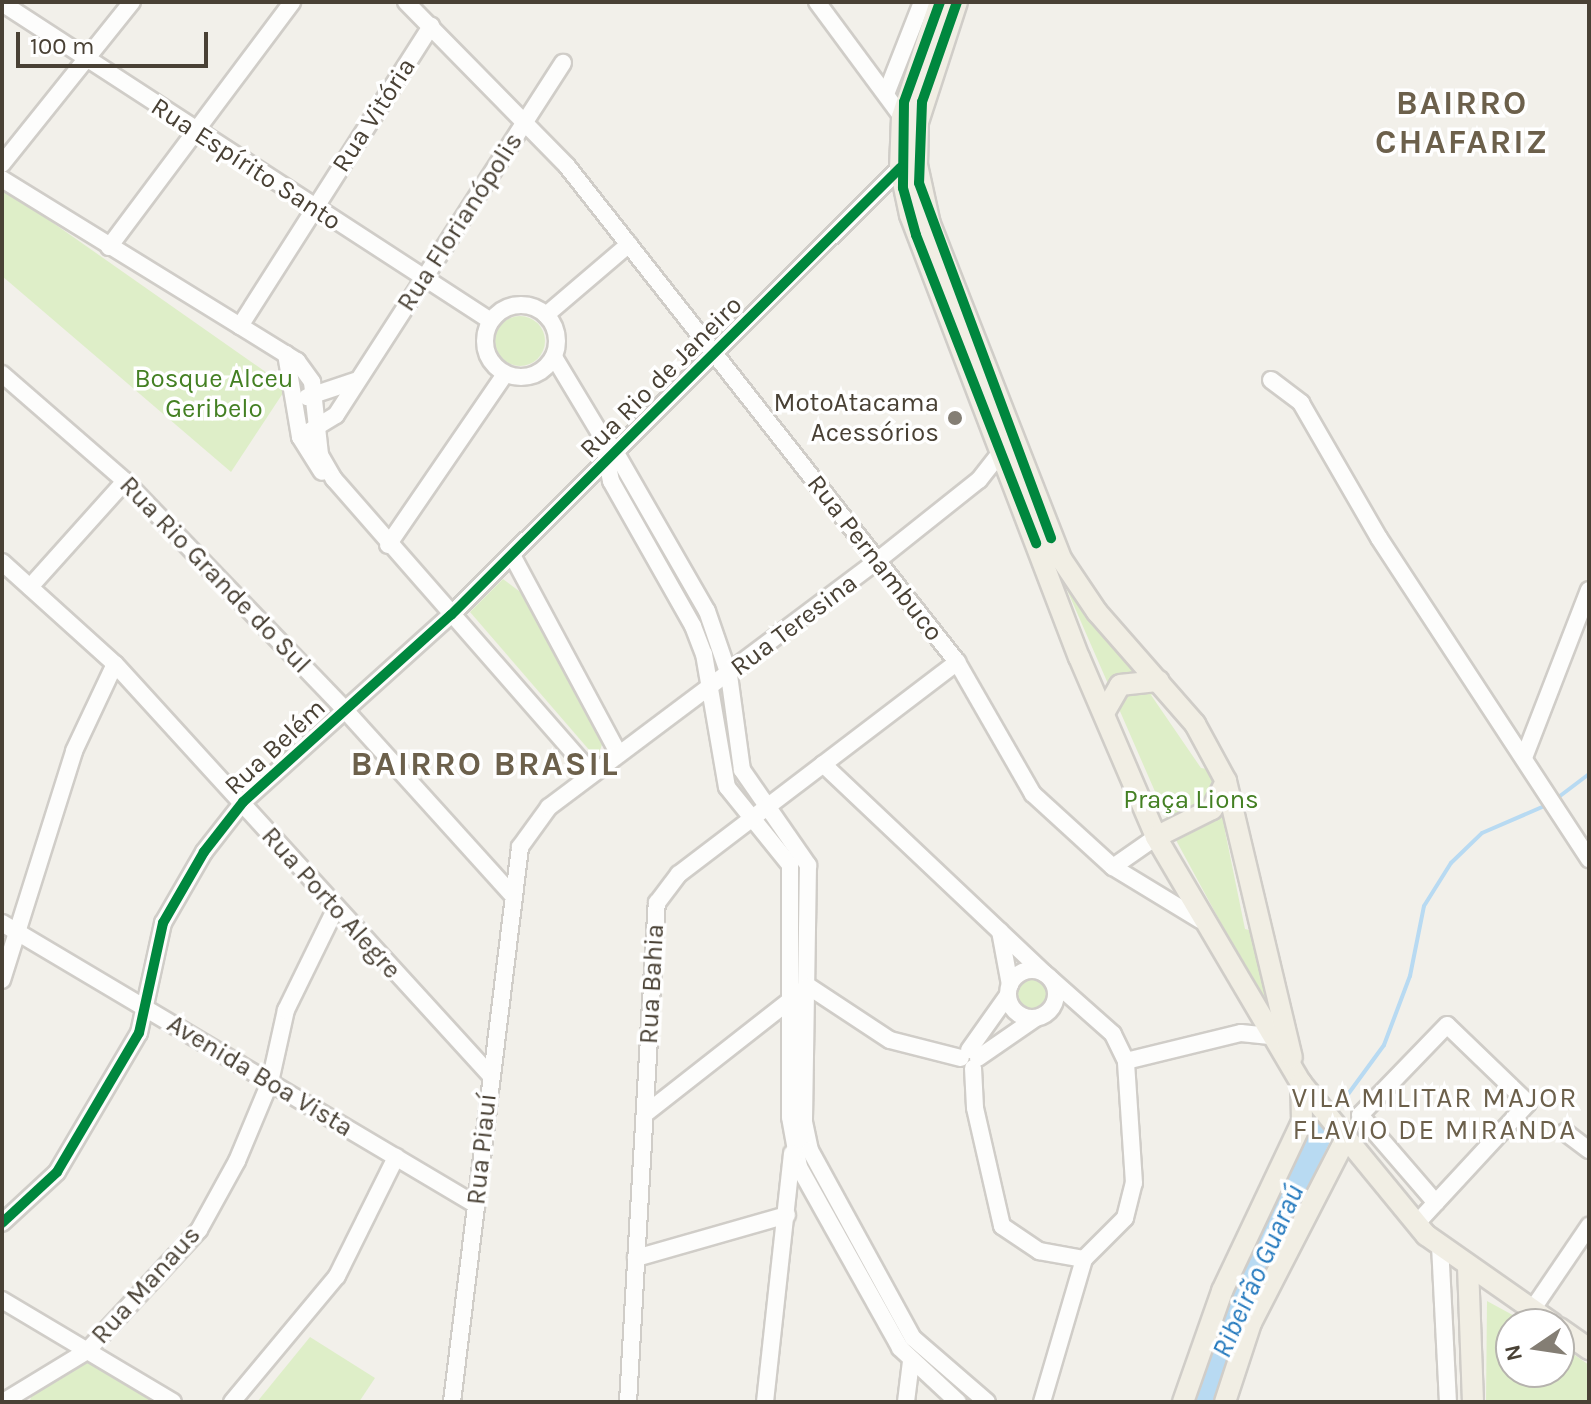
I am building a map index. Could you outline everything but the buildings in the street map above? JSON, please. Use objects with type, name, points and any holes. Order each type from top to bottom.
[{"type":"main road","points":[[940,2],[902,117],[900,168],[907,206],[1000,453],[1156,837],[1200,920],[1299,1080],[1417,1223],[1440,1245],[1529,1308]]},
{"type":"main road","points":[[957,2],[918,122],[923,203],[1051,538],[1097,612],[1159,681],[1211,747],[1226,781],[1299,1080],[1302,1122],[1222,1291],[1183,1402]]},
{"type":"main road","points":[[1104,713],[1120,685],[1159,681]]},
{"type":"main road","points":[[1156,837],[1217,804],[1226,781]]},
{"type":"main road","points":[[1139,799],[1188,819]]},
{"type":"main road","points":[[1302,1122],[1333,1120]]},
{"type":"main road","points":[[1225,1402],[1251,1323],[1333,1120]]},
{"type":"main road","points":[[1468,1266],[1473,1402]]},
{"type":"street","points":[[2,164],[132,2]]},
{"type":"street","points":[[109,247],[292,2]]},
{"type":"street","name":"Rua Pernambuco","points":[[406,2],[524,123],[629,244],[957,662],[1033,794],[1113,867],[1200,920]]},
{"type":"street","points":[[817,2],[902,117]]},
{"type":"street","points":[[886,94],[922,2]]},
{"type":"street","name":"Rua Espírito Santo","points":[[2,3],[314,209],[491,321]]},
{"type":"street","name":"Rua Vitória","points":[[240,326],[431,26]]},
{"type":"street","name":"Rua Florianópolis","points":[[300,437],[336,415],[347,384],[424,279],[563,63]]},
{"type":"street","name":"Rua Rio de Janeiro","points":[[451,615],[874,199],[900,168]]},
{"type":"street","points":[[2,179],[286,354],[306,371],[347,384]]},
{"type":"street","points":[[874,199],[907,206]]},
{"type":"street","points":[[546,315],[629,244]]},
{"type":"street","points":[[554,357],[533,376],[505,374],[486,348],[491,321],[517,305],[546,315],[556,331],[554,357],[602,437],[693,626],[711,689],[713,723],[727,787],[790,865],[793,1146],[765,1402]]},
{"type":"street","points":[[286,354],[300,437],[312,462],[334,479]]},
{"type":"street","points":[[306,371],[314,395],[320,455],[334,479],[388,545],[592,774]]},
{"type":"street","name":"Rua Rio Grande do Sul","points":[[2,374],[125,481],[346,711],[512,895]]},
{"type":"street","points":[[388,545],[505,374]]},
{"type":"street","points":[[1271,380],[1301,403],[1379,538],[1525,755],[1589,859]]},
{"type":"street","points":[[295,401],[347,384]]},
{"type":"street","name":"Rua Teresina","points":[[512,895],[520,847],[549,807],[618,753],[711,689],[877,561],[979,480],[1000,453]]},
{"type":"street","points":[[612,457],[707,611],[729,675],[734,743],[752,790],[768,807],[808,865],[804,1122],[823,1173],[906,1343],[911,1363],[906,1402]]},
{"type":"street","points":[[979,480],[1012,483]]},
{"type":"street","points":[[30,587],[125,481]]},
{"type":"street","points":[[512,555],[618,753]]},
{"type":"street","name":"Rua Porto Alegre","points":[[2,562],[115,664],[243,802],[335,910],[490,1075]]},
{"type":"street","points":[[1525,755],[1589,590]]},
{"type":"street","name":"Rua Belém","points":[[2,1223],[57,1172],[139,1033],[163,923],[204,852],[243,802],[451,615]]},
{"type":"street","name":"Rua Bahia","points":[[631,1401],[636,1258],[657,903],[670,882],[957,662]]},
{"type":"street","points":[[2,980],[74,751],[115,664]]},
{"type":"street","points":[[683,710],[713,723]]},
{"type":"street","points":[[823,764],[1047,976],[1113,1034],[1126,1061],[1130,1204],[1125,1218],[1084,1259],[1042,1402]]},
{"type":"street","points":[[1113,867],[1156,837]]},
{"type":"street","name":"Rua Piauí","points":[[452,1402],[512,895]]},
{"type":"street","name":"Rua Manaus","points":[[3,1402],[87,1351],[199,1230],[270,1082],[286,1010],[335,910]]},
{"type":"street","name":"Avenida Boa Vista","points":[[2,923],[476,1205]]},
{"type":"street","points":[[999,930],[1009,990],[1017,1013],[1041,1016],[1090,1014]]},
{"type":"street","points":[[1047,976],[1025,971],[1009,990],[970,1058],[978,1122],[1002,1226],[1039,1251],[1084,1259]]},
{"type":"street","points":[[808,986],[890,1040],[970,1058],[1041,1016],[1056,997],[1047,976]]},
{"type":"street","points":[[645,1114],[791,1004],[808,986]]},
{"type":"street","points":[[1241,1033],[1250,1002]]},
{"type":"street","points":[[1417,1223],[1436,1203],[1528,1103],[1447,1025],[1360,1115],[1436,1203]]},
{"type":"street","points":[[1126,1061],[1241,1033],[1270,1036]]},
{"type":"street","points":[[1565,1132],[1589,1150]]},
{"type":"street","points":[[793,1146],[807,1182],[906,1343],[987,1402]]},
{"type":"street","points":[[232,1402],[337,1276],[396,1157]]},
{"type":"street","points":[[636,1258],[788,1207],[807,1182],[823,1173]]},
{"type":"street","points":[[1533,1308],[1589,1226]]},
{"type":"street","points":[[1440,1245],[1448,1402]]},
{"type":"street","points":[[2,1300],[173,1402]]},
{"type":"street","points":[[911,1363],[958,1402]]},
{"type":"street","points":[[927,1378],[936,1363]]},
{"type":"green space","name":"Bosque Alceu Geribelo","points":[[2,187],[287,387],[231,472],[2,276]]},
{"type":"green space","points":[[520,316],[538,323],[545,341],[538,359],[520,366],[502,359],[495,341],[502,323]]},
{"type":"green space","name":"Praça Lions","points":[[1061,576],[1158,692],[1151,695],[1201,768],[1213,770],[1228,814],[1225,831],[1245,929],[1257,932],[1267,999],[1261,997],[1177,842]]},
{"type":"green space","points":[[503,579],[523,594],[604,739],[599,753],[590,751],[470,612]]},
{"type":"green space","points":[[1032,976],[1045,981],[1050,994],[1045,1007],[1032,1012],[1019,1007],[1014,994],[1019,981]]},
{"type":"green space","points":[[1487,1301],[1500,1308],[1495,1308],[1495,1388],[1575,1388],[1575,1355],[1589,1365],[1589,1402],[1486,1402]]},
{"type":"green space","points":[[310,1337],[375,1378],[359,1402],[257,1402]]},
{"type":"green space","points":[[88,1357],[169,1402],[30,1402],[32,1389]]},
{"type":"waterway","name":"Ribeirão Guaraú","points":[[1556,799],[1589,774]]},
{"type":"waterway","name":"Ribeirão Guaraú","points":[[1335,1112],[1384,1045],[1410,976],[1424,906],[1451,863],[1482,833],[1549,804]]},
{"type":"waterway","name":"Ribeirão Guaraú","points":[[1204,1402],[1226,1331],[1324,1126]]},
{"type":"cycle path","points":[[940,2],[904,102],[903,188],[916,235],[1036,543]]},
{"type":"cycle path","points":[[957,2],[922,102],[919,183],[1051,538]]},
{"type":"cycle path","points":[[2,1223],[57,1172],[139,1033],[163,923],[204,852],[243,802],[451,615],[900,168]]},
{"type":"place","name":"MotoAtacama Acessórios","points":[[955,418]]},
{"type":"district","name":"BAIRRO CHAFARIZ","points":[[1462,122]]},
{"type":"district","name":"BAIRRO BRASIL","points":[[485,765]]},
{"type":"district","name":"VILA MILITAR MAJOR FLAVIO DE MIRANDA","points":[[1435,1114]]}]
